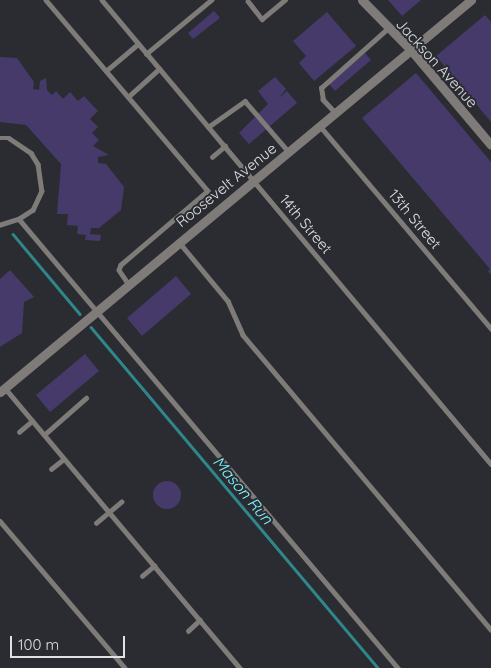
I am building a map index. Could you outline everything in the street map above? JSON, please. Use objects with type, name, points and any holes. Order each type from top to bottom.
[{"type":"street","name":"Jackson Avenue","points":[[362,0],[387,29],[411,50],[491,145]]},
{"type":"street","name":"Roosevelt Avenue","points":[[2,390],[471,0]]},
{"type":"lane","points":[[46,0],[208,191],[121,265],[119,270],[129,284]]},
{"type":"lane","name":"14th Street","points":[[102,0],[491,464]]},
{"type":"lane","points":[[146,54],[211,0]]},
{"type":"lane","points":[[248,1],[262,19],[285,0]]},
{"type":"lane","points":[[335,113],[323,100],[321,88],[387,29]]},
{"type":"lane","points":[[106,71],[138,44]]},
{"type":"lane","points":[[128,97],[159,69]]},
{"type":"lane","points":[[208,127],[245,101],[289,152]]},
{"type":"lane","name":"13th Street","points":[[320,126],[491,328]]},
{"type":"lane","points":[[0,138],[9,138],[31,153],[41,177],[42,191],[33,210],[19,219],[0,225]]},
{"type":"lane","points":[[212,157],[225,146]]},
{"type":"lane","points":[[19,219],[398,668]]},
{"type":"lane","points":[[178,242],[228,301],[243,335],[491,629]]},
{"type":"lane","points":[[2,390],[44,435],[240,668]]},
{"type":"lane","points":[[44,435],[86,398]]},
{"type":"lane","points":[[19,432],[32,421]]},
{"type":"lane","points":[[51,469],[64,459]]},
{"type":"lane","points":[[96,523],[122,502]]},
{"type":"lane","points":[[0,521],[125,668]]},
{"type":"lane","points":[[142,576],[154,566]]},
{"type":"lane","points":[[188,631],[200,620]]},
{"type":"building","points":[[388,0],[421,0],[402,16]]},
{"type":"building","points":[[214,11],[220,18],[193,39],[188,33]]},
{"type":"building","points":[[327,12],[356,46],[314,81],[299,63],[306,56],[293,41]]},
{"type":"building","points":[[485,15],[491,22],[491,122],[436,56]]},
{"type":"building","points":[[365,53],[371,60],[335,91],[329,84]]},
{"type":"building","points":[[0,57],[17,58],[34,82],[33,89],[39,90],[40,81],[46,78],[47,90],[52,95],[56,91],[63,99],[70,92],[78,101],[84,96],[98,111],[90,119],[98,127],[92,133],[99,140],[93,146],[109,155],[98,157],[98,163],[106,164],[124,187],[121,210],[99,228],[91,228],[90,234],[101,235],[100,241],[85,240],[86,235],[77,234],[78,226],[67,225],[68,214],[57,214],[61,164],[26,125],[0,122]]},
{"type":"building","points":[[416,73],[491,162],[491,275],[488,271],[490,269],[362,118]]},
{"type":"building","points":[[275,77],[286,89],[279,98],[287,91],[297,103],[249,144],[239,133],[268,104],[258,91]]},
{"type":"building","points":[[10,270],[34,297],[24,302],[22,333],[0,347],[0,279]]},
{"type":"building","points":[[176,276],[191,294],[142,336],[127,318]]},
{"type":"building","points":[[85,354],[99,371],[50,412],[36,395]]},
{"type":"building","points":[[167,481],[177,485],[181,495],[177,505],[167,509],[157,505],[153,495],[157,485]]},
{"type":"waterway","name":"Mason Run","points":[[13,234],[80,314]]},
{"type":"waterway","name":"Mason Run","points":[[91,327],[378,668]]}]
